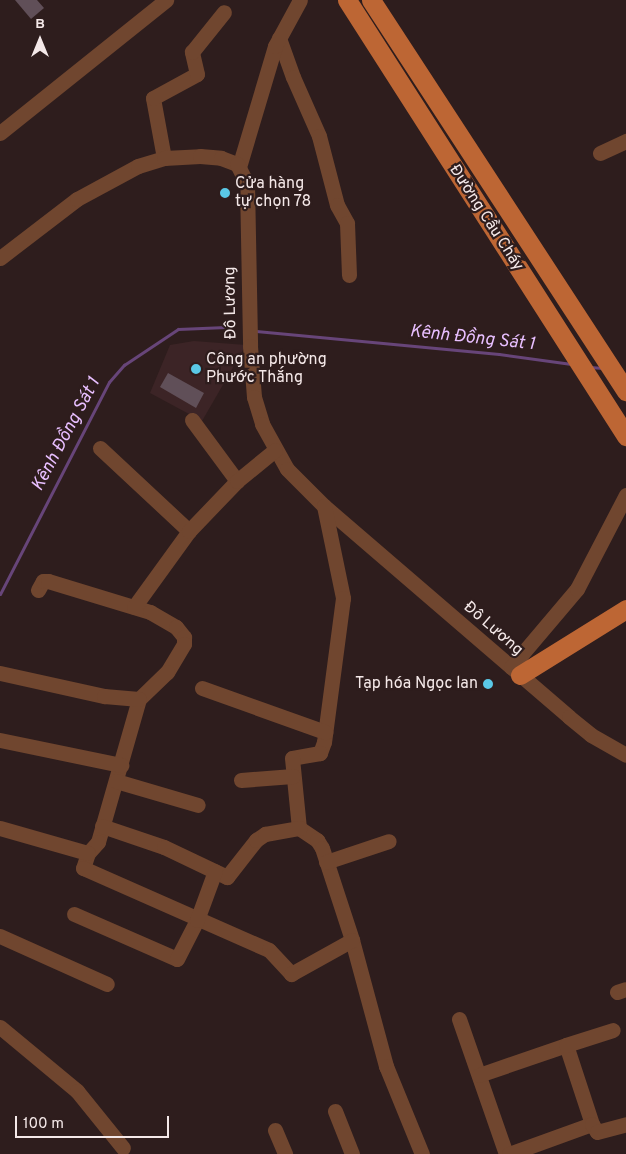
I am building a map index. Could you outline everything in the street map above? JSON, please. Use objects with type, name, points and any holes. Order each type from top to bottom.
[{"type":"main road","name":"Đường Cầu Cháy","points":[[347,0],[626,436]]},
{"type":"main road","name":"Đường Cầu Cháy","points":[[371,0],[626,391]]},
{"type":"main road","points":[[378,48],[395,36]]},
{"type":"main road","points":[[516,671],[626,608]]},
{"type":"street","points":[[0,133],[166,0]]},
{"type":"street","points":[[0,258],[86,194],[118,174],[164,158],[221,158],[239,167],[280,38],[300,0]]},
{"type":"street","points":[[164,158],[153,98],[197,74],[192,52],[224,12]]},
{"type":"street","points":[[280,38],[293,77],[319,136],[337,205],[347,223],[349,276]]},
{"type":"street","points":[[600,153],[626,140]]},
{"type":"street","name":"Đô Lương","points":[[239,167],[247,184],[252,381],[262,424],[287,469],[324,506],[591,735],[626,755]]},
{"type":"street","points":[[192,420],[237,481]]},
{"type":"street","points":[[100,448],[189,531]]},
{"type":"street","points":[[134,607],[189,531],[237,481],[275,450]]},
{"type":"street","points":[[516,671],[577,589],[626,495]]},
{"type":"street","points":[[299,828],[292,758],[320,753],[325,732],[343,598],[324,506]]},
{"type":"street","points":[[38,590],[43,581],[48,581],[134,607],[166,620],[184,637],[167,672],[139,699],[98,842],[88,853],[83,865],[86,870],[269,950],[293,975],[352,940]]},
{"type":"street","points":[[0,672],[104,696],[139,699]]},
{"type":"street","points":[[202,688],[325,732]]},
{"type":"street","points":[[0,740],[121,765]]},
{"type":"street","points":[[242,780],[293,776]]},
{"type":"street","points":[[116,781],[198,805]]},
{"type":"street","points":[[102,826],[164,847],[221,874]]},
{"type":"street","points":[[0,828],[88,853]]},
{"type":"street","points":[[74,914],[174,960],[180,956],[221,874],[256,840],[266,834],[299,828],[317,840],[352,940],[378,1038],[422,1154]]},
{"type":"street","points":[[326,862],[388,841]]},
{"type":"street","points":[[0,936],[107,984]]},
{"type":"street","points":[[459,1018],[508,1154],[592,1124]]},
{"type":"street","points":[[0,1028],[77,1091],[123,1148]]},
{"type":"street","points":[[479,1075],[613,1030]]},
{"type":"street","points":[[566,1045],[592,1124],[597,1132],[626,1124]]},
{"type":"street","points":[[335,1111],[352,1154]]},
{"type":"street","points":[[275,1130],[285,1154]]},
{"type":"shaded area","name":"Công an phường Phước Thắng","points":[[194,341],[246,345],[202,421],[150,393],[170,345]]},
{"type":"building","points":[[15,0],[37,0],[44,8],[31,19]]},
{"type":"building","points":[[168,373],[204,393],[196,408],[160,387]]},
{"type":"waterway","name":"Kênh Đồng Sát 1","points":[[0,594],[109,382],[124,365],[178,329],[226,327]]},
{"type":"waterway","name":"Kênh Đồng Sát 1","points":[[256,331],[499,354],[571,364]]},
{"type":"waterway","name":"Kênh Đồng Sát 1","points":[[590,367],[603,368]]},
{"type":"place","name":"Cửa hàng tự chọn 78","points":[[225,193]]},
{"type":"place","name":"Công an phường Phước Thắng","points":[[196,369]]},
{"type":"place","name":"Tạp hóa Ngọc lan","points":[[488,684]]}]
